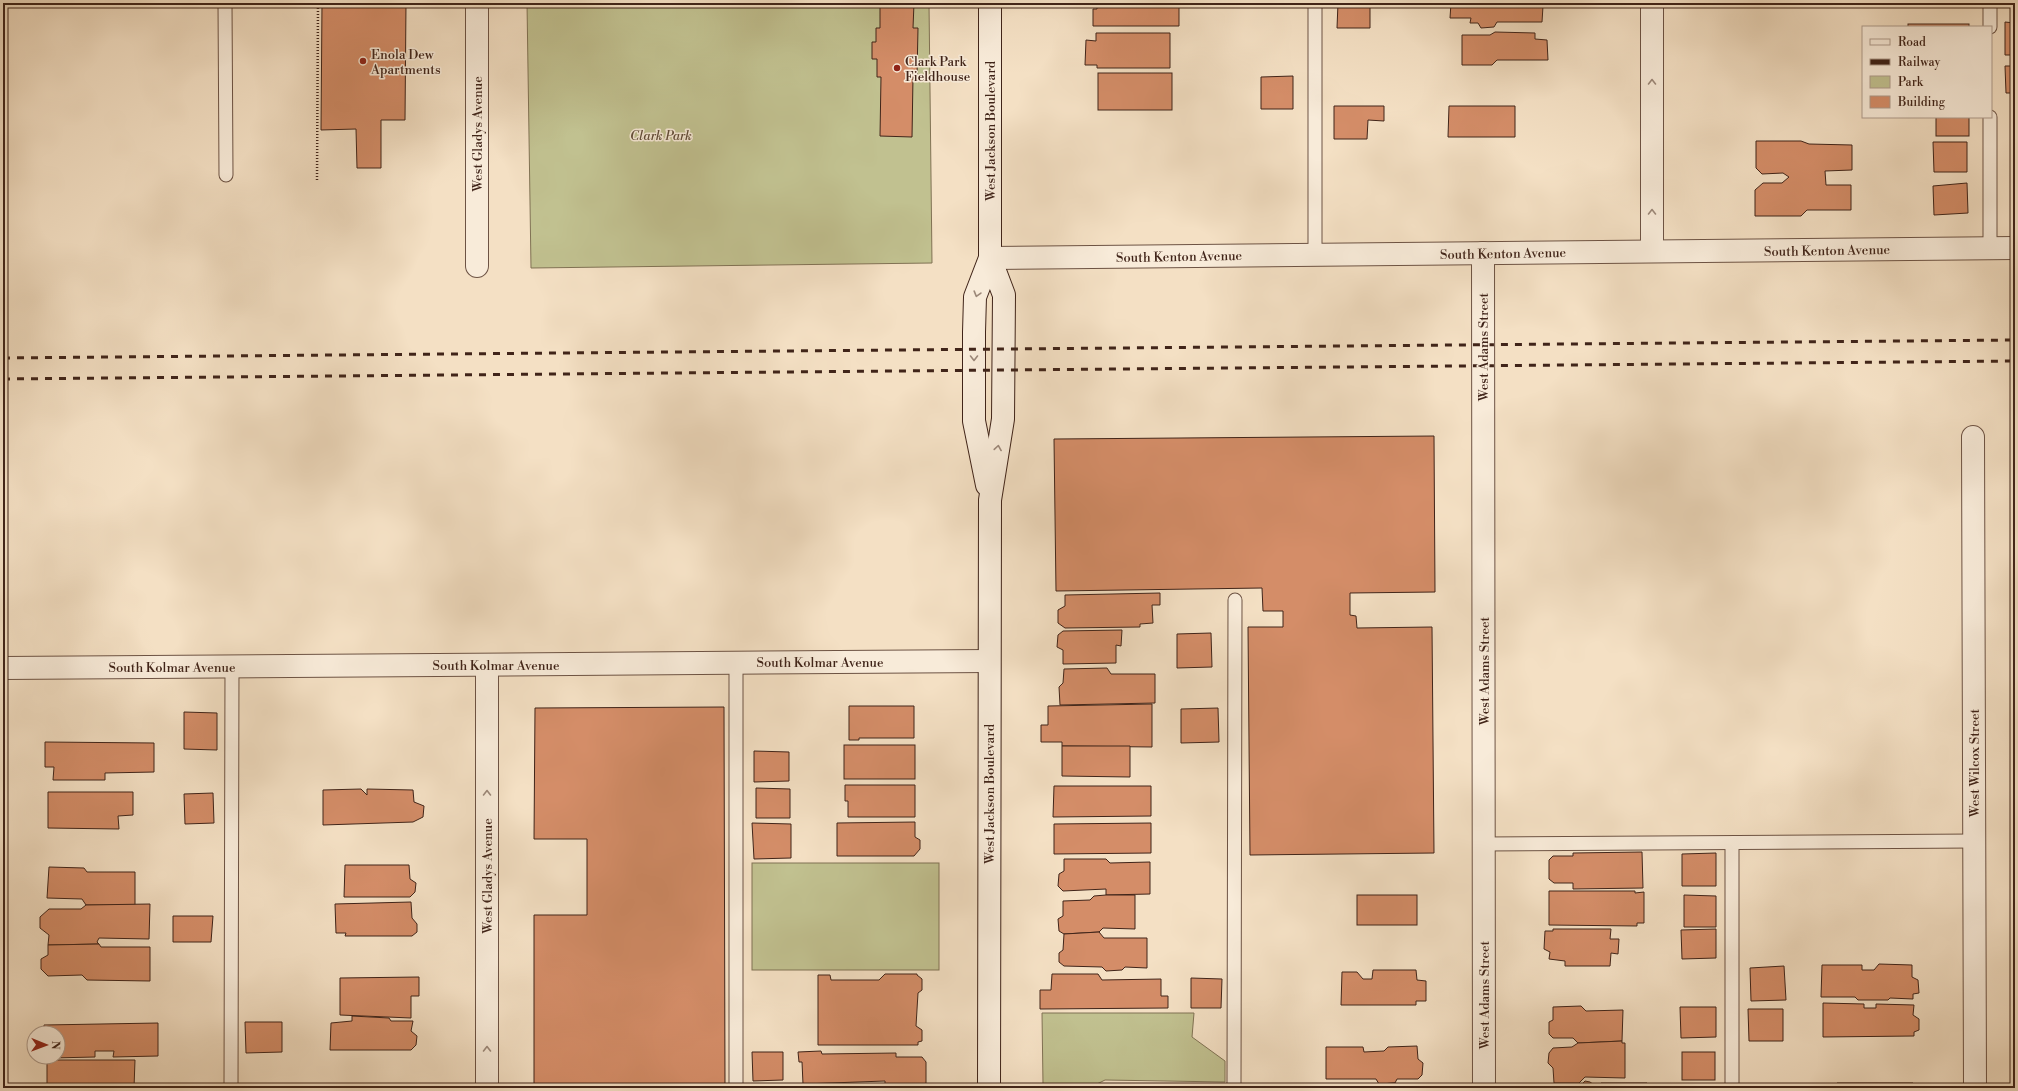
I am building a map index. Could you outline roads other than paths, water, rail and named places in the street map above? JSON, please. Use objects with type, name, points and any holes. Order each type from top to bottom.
[{"type":"street","name":"West Gladys Avenue","points":[[477,3],[477,266]]},
{"type":"street","name":"West Jackson Boulevard","points":[[989,1088],[990,500],[1003,419],[1004,330],[1004,295],[990,258],[990,3]]},
{"type":"street","points":[[1652,3],[1652,252]]},
{"type":"street","name":"South Kenton Avenue","points":[[990,258],[2015,248]]},
{"type":"street","name":"West Adams Street","points":[[1483,253],[1484,1088]]},
{"type":"street","name":"West Jackson Boulevard","points":[[990,258],[975,297],[974,332],[974,421],[990,500]]},
{"type":"street","name":"West Wilcox Street","points":[[1973,437],[1975,1088]]},
{"type":"street","name":"South Kolmar Avenue","points":[[3,668],[989,661]]},
{"type":"street","name":"West Gladys Avenue","points":[[486,1088],[487,665]]},
{"type":"lane","points":[[225,3],[226,175]]},
{"type":"lane","points":[[1315,3],[1315,255]]},
{"type":"lane","points":[[1990,3],[1990,26]]},
{"type":"lane","points":[[1990,118],[1990,248]]},
{"type":"lane","points":[[1234,1088],[1235,600]]},
{"type":"lane","points":[[736,662],[736,1088]]},
{"type":"lane","points":[[231,1088],[232,666]]},
{"type":"lane","points":[[1484,844],[1974,841]]},
{"type":"lane","points":[[1732,843],[1732,1088]]},
{"type":"railway","points":[[3,358],[2015,340]]},
{"type":"railway","points":[[3,379],[2015,361]]},
{"type":"place","name":"Enola Dew Apartments","points":[[363,61]]},
{"type":"place","name":"Clark Park Fieldhouse","points":[[897,68]]},
{"type":"park label","name":"Clark Park","points":[[661,135]]}]
